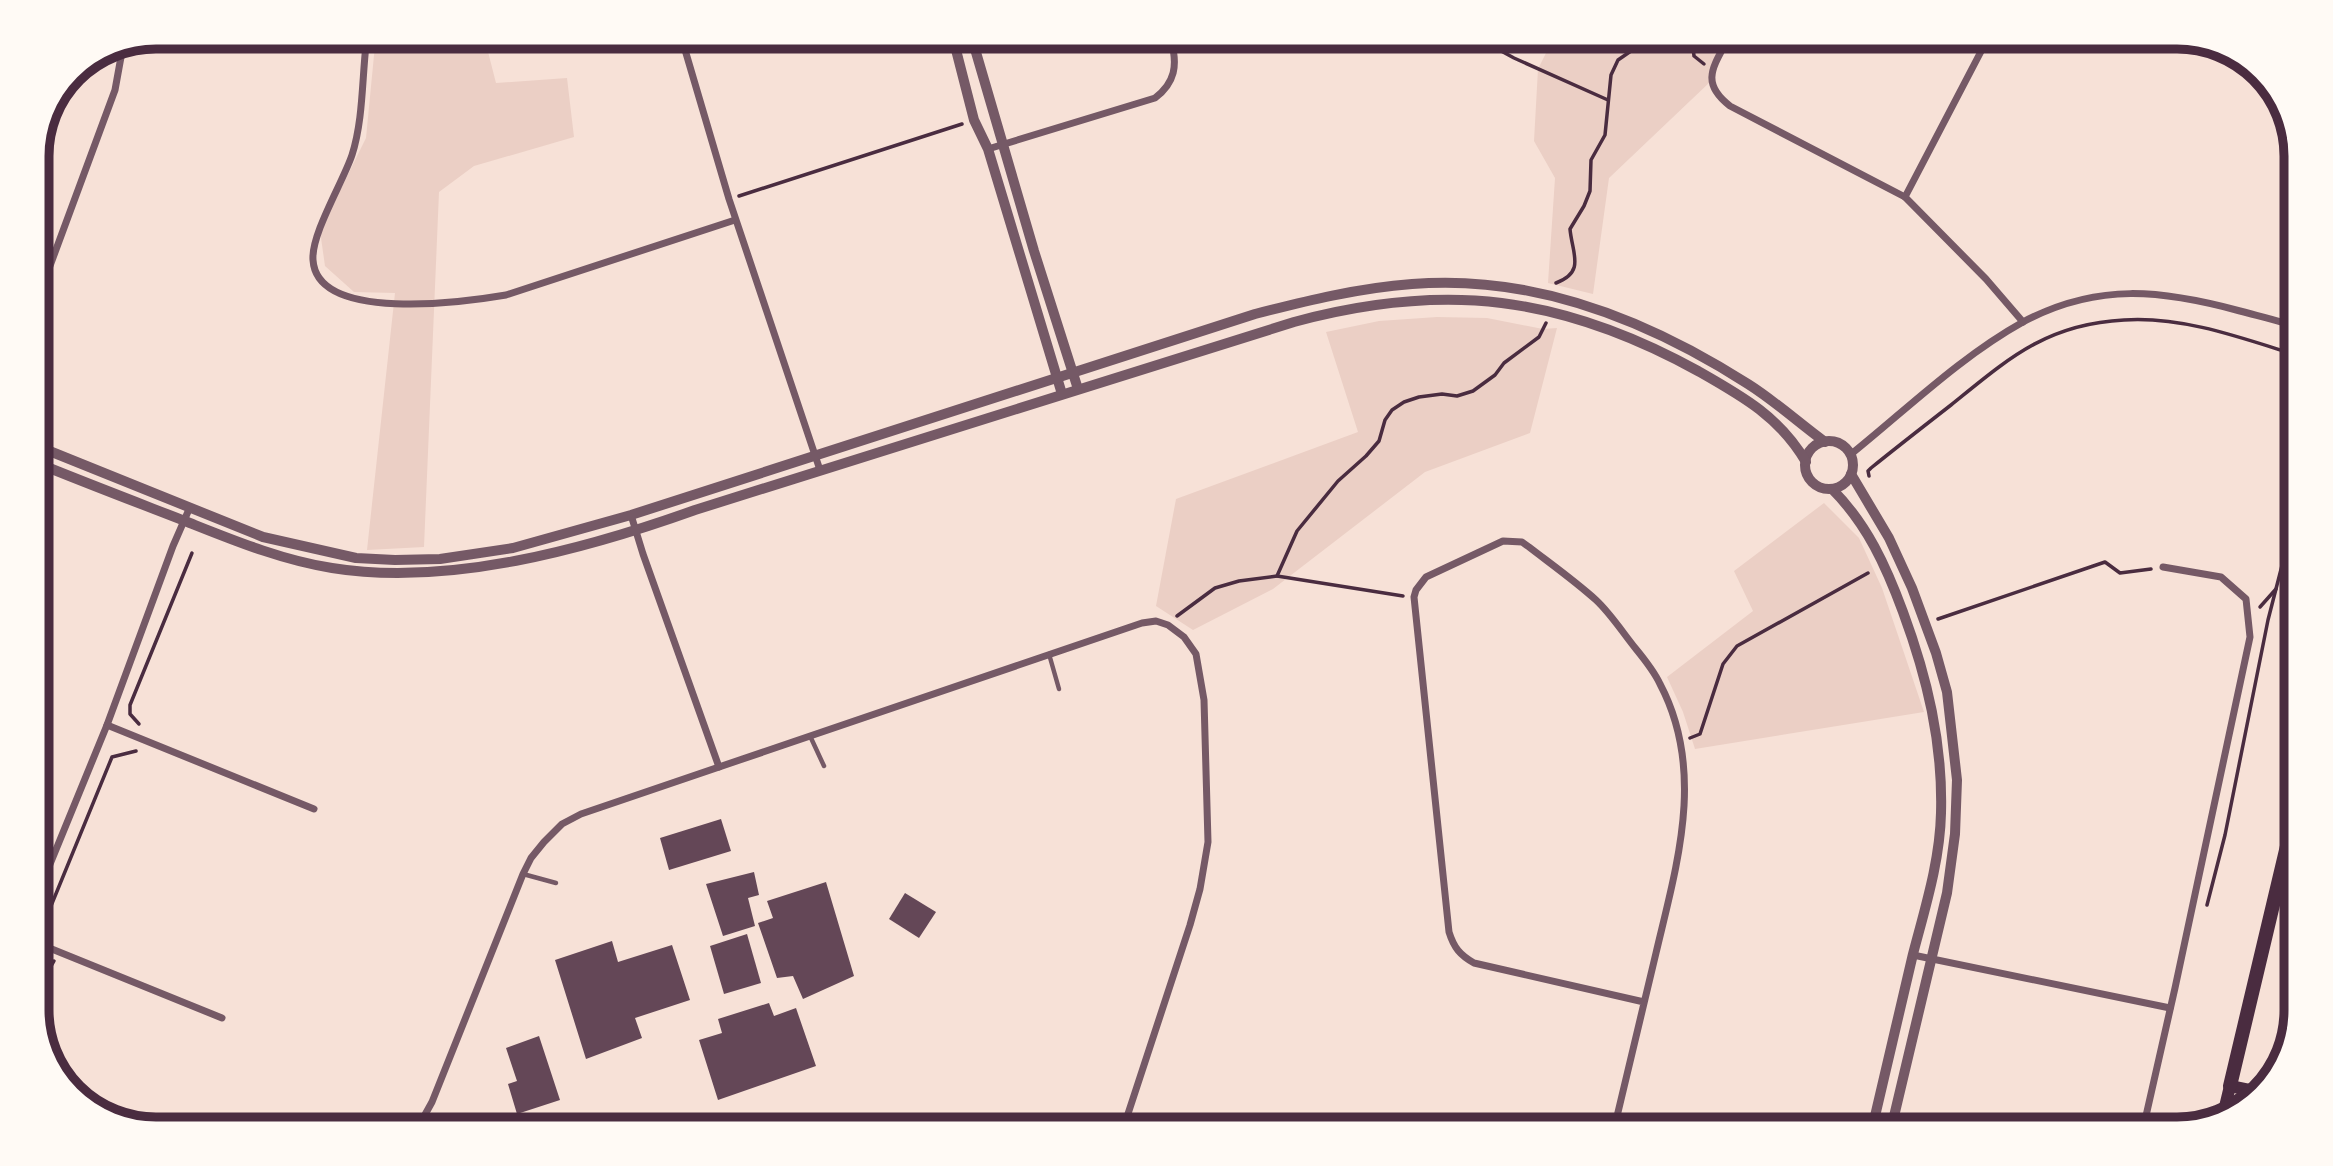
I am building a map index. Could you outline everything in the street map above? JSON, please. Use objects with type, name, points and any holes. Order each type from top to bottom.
[{"type":"main road","points":[[2227,1105],[2284,859]]},
{"type":"main road","points":[[2230,1086],[2248,1089]]},
{"type":"street","points":[[366,49],[356,139],[313,252],[317,277],[325,285],[342,293],[387,304],[467,302],[506,295],[736,220]]},
{"type":"street","points":[[685,49],[729,199],[821,470]]},
{"type":"street","points":[[956,49],[974,120],[988,149],[1062,394]]},
{"type":"street","points":[[975,49],[1034,251],[1079,389]]},
{"type":"street","points":[[988,149],[1155,98],[1167,89],[1174,76],[1172,49]]},
{"type":"street","points":[[1723,49],[1712,71],[1711,81],[1720,99],[1905,197],[1986,279],[2024,322]]},
{"type":"street","points":[[1905,197],[1982,49]]},
{"type":"street","points":[[49,269],[115,90],[121,55]]},
{"type":"street","points":[[49,451],[263,537],[356,558],[440,559],[513,548],[631,515],[1255,314],[1308,300],[1381,287],[1451,283],[1525,290],[1609,312],[1685,346],[1751,386],[1825,442],[1840,444],[1852,461],[1851,474],[1843,484],[1825,489],[1812,482],[1808,476],[1806,462],[1783,429],[1764,412],[1731,390],[1638,340],[1585,320],[1549,311],[1503,303],[1440,298],[1375,304],[1294,322],[821,470],[636,531],[502,564],[429,572],[365,573],[330,568],[288,559],[49,468]]},
{"type":"street","points":[[1850,455],[1972,356],[2024,322],[2081,300],[2136,292],[2195,299],[2284,323]]},
{"type":"street","points":[[1806,462],[1812,449],[1825,442]]},
{"type":"street","points":[[1851,474],[1889,538],[1926,623],[1947,692],[1955,755],[1958,808],[1947,893],[1894,1117]]},
{"type":"street","points":[[1832,489],[1856,514],[1880,554],[1919,655],[1935,721],[1940,786],[1938,845],[1875,1117]]},
{"type":"street","points":[[49,867],[107,725],[190,507]]},
{"type":"street","points":[[631,515],[719,768]]},
{"type":"street","points":[[1617,1117],[1644,1003],[1682,834],[1685,777],[1682,742],[1662,686],[1607,612],[1595,599],[1522,542],[1503,541],[1426,577],[1414,597],[1447,919],[1453,946],[1461,956],[1474,963],[1644,1003]]},
{"type":"street","points":[[2146,1117],[2250,637],[2246,599],[2221,577],[2163,567]]},
{"type":"street","points":[[424,1117],[523,874],[531,858],[562,824],[593,810],[811,738],[1049,654],[1142,623],[1156,621],[1168,625],[1184,637],[1196,654],[1204,700],[1208,842],[1203,877],[1190,925],[1126,1117]]},
{"type":"street","points":[[107,725],[314,809]]},
{"type":"street","points":[[49,948],[222,1017]]},
{"type":"street","points":[[1913,955],[2170,1009]]},
{"type":"lane","points":[[1049,654],[1059,689]]},
{"type":"lane","points":[[811,738],[824,766]]},
{"type":"lane","points":[[523,874],[556,883]]},
{"type":"path","points":[[1498,49],[1608,100]]},
{"type":"path","points":[[1552,295],[1553,284],[1566,279],[1574,271],[1576,260],[1570,229],[1590,191],[1591,160],[1605,135],[1614,67],[1631,49]]},
{"type":"path","points":[[1693,49],[1694,56],[1712,71]]},
{"type":"path","points":[[729,199],[974,120]]},
{"type":"path","points":[[1277,576],[1297,531],[1338,481],[1379,441],[1385,420],[1392,410],[1419,397],[1442,394],[1457,396],[1473,391],[1539,337],[1549,311]]},
{"type":"path","points":[[1869,481],[1868,471],[2007,360],[2035,342],[2060,333],[2090,324],[2125,320],[2154,321],[2184,324],[2284,352]]},
{"type":"path","points":[[49,909],[112,757],[138,750],[145,739],[148,730],[130,714],[130,705],[191,553]]},
{"type":"path","points":[[1926,623],[2105,562],[2120,573],[2163,567]]},
{"type":"path","points":[[1682,742],[1700,734],[1723,664],[1737,646],[1868,573]]},
{"type":"path","points":[[1168,625],[1215,588],[1239,581],[1277,576],[1414,597]]},
{"type":"path","points":[[2248,622],[2277,587]]},
{"type":"path","points":[[49,938],[60,944],[49,968]]},
{"type":"shaded area","points":[[375,49],[487,49],[496,83],[567,78],[574,137],[474,166],[439,192],[424,547],[367,550],[395,293],[354,292],[325,266],[320,231],[366,138]]},
{"type":"shaded area","points":[[1548,49],[1725,49],[1711,81],[1609,178],[1593,294],[1548,283],[1555,178],[1534,141],[1538,69]]},
{"type":"shaded area","points":[[1437,317],[1487,318],[1543,329],[1557,328],[1530,433],[1425,472],[1273,589],[1193,630],[1156,606],[1176,499],[1358,432],[1326,332],[1379,321]]},
{"type":"shaded area","points":[[1824,503],[1859,538],[1882,588],[1924,712],[1695,749],[1683,712],[1667,677],[1753,611],[1734,571]]},
{"type":"building","points":[[721,819],[731,851],[669,870],[660,838]]},
{"type":"building","points":[[754,872],[759,895],[748,898],[755,926],[723,936],[706,884]]},
{"type":"building","points":[[826,882],[854,976],[803,999],[793,976],[777,978],[758,923],[773,918],[767,901]]},
{"type":"building","points":[[905,893],[936,912],[919,938],[889,919]]},
{"type":"building","points":[[747,934],[761,983],[724,994],[710,946]]},
{"type":"building","points":[[612,941],[618,962],[672,945],[690,1000],[635,1018],[642,1038],[586,1059],[555,960]]},
{"type":"building","points":[[769,1003],[774,1016],[796,1008],[816,1066],[718,1100],[699,1040],[722,1033],[718,1019]]},
{"type":"building","points":[[539,1036],[560,1100],[517,1114],[508,1084],[517,1081],[506,1048]]}]
